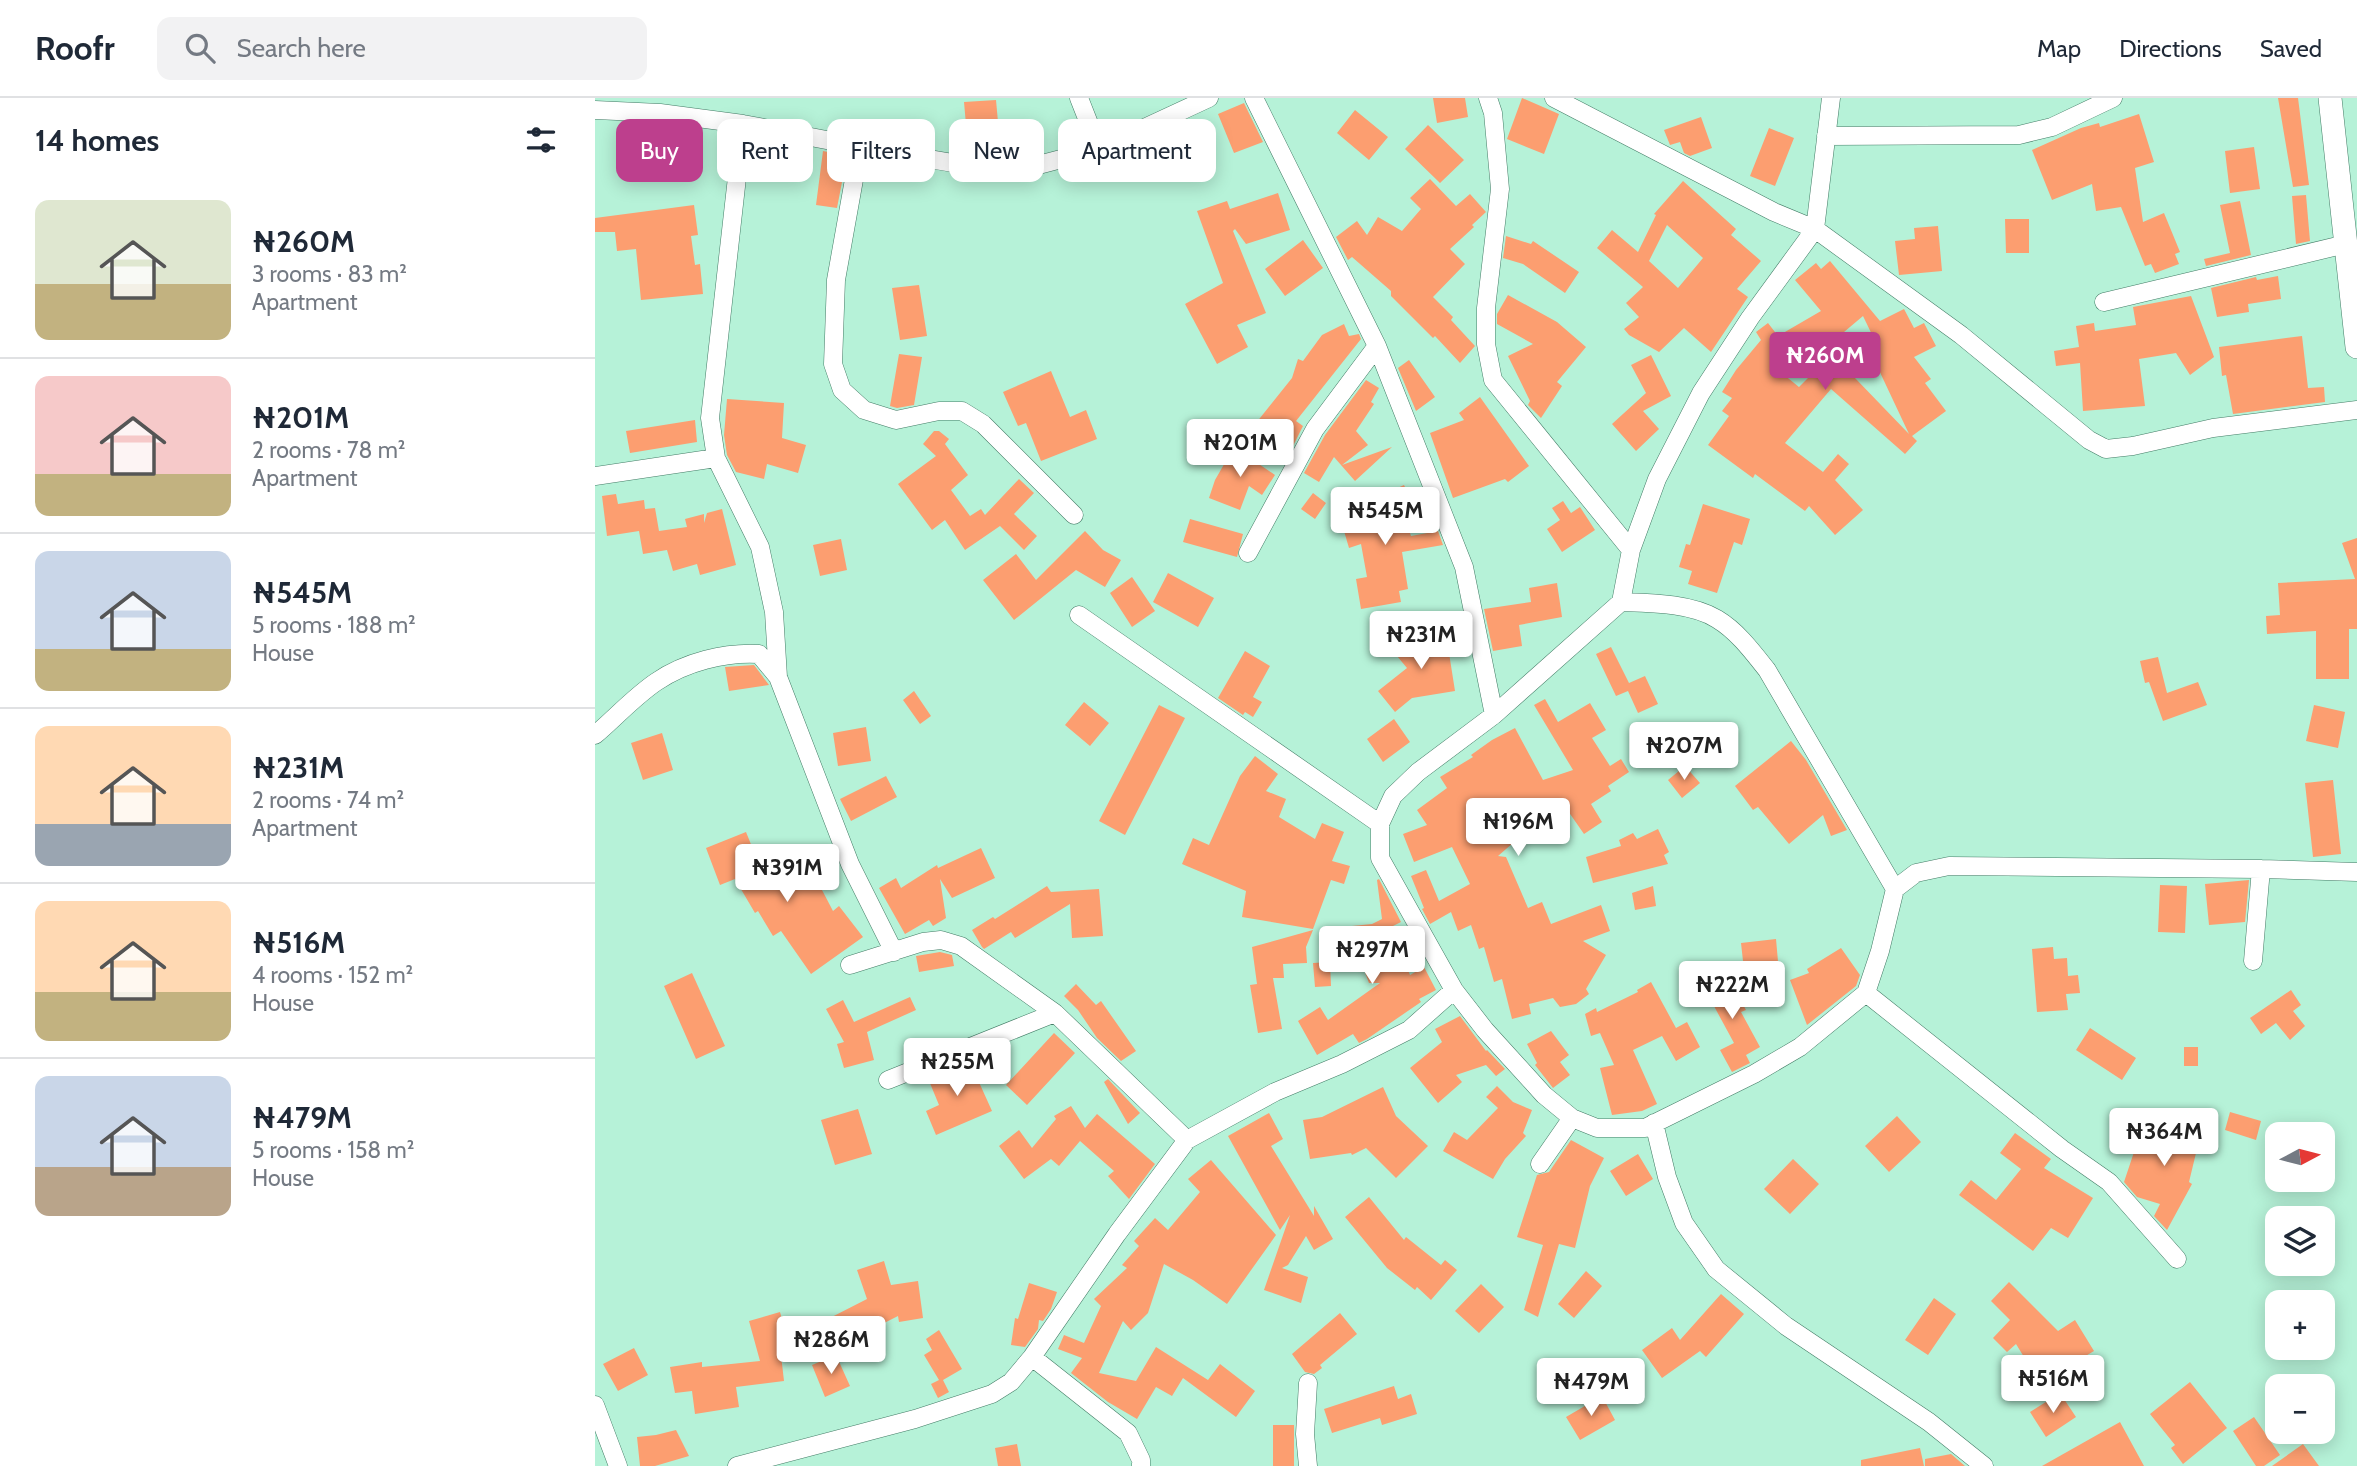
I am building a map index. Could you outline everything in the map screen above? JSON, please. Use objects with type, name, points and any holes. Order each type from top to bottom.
[{"type":"street","points":[[1079,98],[1087,119]]},
{"type":"street","points":[[1164,119],[1209,98]]},
{"type":"street","points":[[1254,98],[1377,346],[1464,567],[1494,715]]},
{"type":"street","points":[[1488,98],[1493,113],[1500,189],[1486,308],[1486,344],[1493,380],[1631,550]]},
{"type":"street","points":[[1554,98],[1774,212],[1815,229],[1961,335],[2088,440],[2106,449],[2133,446],[2213,428],[2357,410]]},
{"type":"street","points":[[1831,98],[1815,229],[1750,318],[1701,393],[1657,479],[1631,550],[1621,602],[1494,715],[1418,772],[1393,796],[1380,824],[1380,858],[1454,990],[1485,1030],[1544,1095],[1572,1118],[1597,1128],[1645,1128],[1754,1074],[1800,1047],[1866,993],[1880,951],[1895,889],[1916,873],[1949,866],[2357,872]]},
{"type":"street","points":[[1826,136],[2019,135],[2052,127],[2113,98]]},
{"type":"street","points":[[2330,98],[2355,306],[2357,347]]},
{"type":"street","points":[[595,110],[660,113],[717,121]]},
{"type":"street","points":[[935,159],[1009,170],[1058,160]]},
{"type":"street","points":[[736,182],[710,418],[716,458],[760,547],[773,612],[778,677],[850,864],[894,952]]},
{"type":"street","points":[[854,182],[836,280],[833,364],[842,390],[864,410],[896,421],[939,411],[962,411],[983,424],[1074,515]]},
{"type":"street","points":[[2104,302],[2346,244]]},
{"type":"street","points":[[1248,553],[1315,429],[1377,346]]},
{"type":"street","points":[[595,476],[716,458]]},
{"type":"street","points":[[1621,602],[1671,604],[1716,618],[1745,643],[1767,670],[1895,889]]},
{"type":"street","points":[[1079,615],[1380,824]]},
{"type":"street","points":[[595,735],[657,681],[692,664],[734,653],[759,654],[778,677]]},
{"type":"street","points":[[2253,961],[2260,869]]},
{"type":"street","points":[[850,965],[923,942],[941,940],[961,946],[1055,1013],[1187,1140]]},
{"type":"street","points":[[737,1466],[915,1419],[992,1394],[1011,1382],[1032,1357],[1117,1234],[1187,1140],[1275,1092],[1342,1064],[1409,1030],[1454,990]]},
{"type":"street","points":[[1866,993],[2062,1149],[2109,1182],[2177,1259]]},
{"type":"street","points":[[888,1080],[1055,1013]]},
{"type":"street","points":[[1540,1164],[1572,1118]]},
{"type":"street","points":[[1654,1123],[1667,1177],[1684,1223],[1716,1269],[1786,1326],[1929,1422],[1984,1466]]},
{"type":"street","points":[[1032,1357],[1128,1433],[1141,1460],[1141,1466]]},
{"type":"street","points":[[1308,1383],[1305,1434],[1308,1466]]},
{"type":"street","points":[[595,1405],[618,1466]]},
{"type":"building","points":[[1433,98],[1465,98],[1468,117],[1437,123]]},
{"type":"building","points":[[1522,98],[1559,114],[1544,154],[1507,139]]},
{"type":"building","points":[[2278,98],[2298,98],[2309,185],[2293,187]]},
{"type":"building","points":[[996,100],[998,119],[966,119],[964,102]]},
{"type":"building","points":[[1244,103],[1263,142],[1234,153],[1218,114]]},
{"type":"building","points":[[1355,110],[1388,137],[1369,160],[1337,133]]},
{"type":"building","points":[[2139,114],[2154,162],[2135,168],[2143,222],[2164,213],[2180,252],[2175,254],[2179,264],[2155,273],[2151,264],[2145,266],[2121,207],[2096,211],[2092,184],[2052,200],[2032,150],[2081,128],[2099,123],[2100,127]]},
{"type":"building","points":[[1701,117],[1712,148],[1690,156],[1684,153],[1680,142],[1670,145],[1664,130]]},
{"type":"building","points":[[1428,125],[1464,160],[1440,183],[1405,149]]},
{"type":"building","points":[[1769,128],[1794,138],[1775,186],[1750,176]]},
{"type":"building","points":[[2254,147],[2260,189],[2230,193],[2225,151]]},
{"type":"building","points":[[823,151],[827,152],[827,182],[842,182],[837,208],[816,205]]},
{"type":"building","points":[[1430,179],[1456,206],[1470,194],[1486,212],[1450,249],[1465,264],[1433,297],[1453,317],[1451,320],[1475,346],[1460,363],[1391,296],[1391,291],[1352,257],[1348,260],[1336,237],[1357,221],[1367,235],[1378,217],[1402,231],[1421,209],[1410,198]]},
{"type":"building","points":[[1683,181],[1736,229],[1731,235],[1761,261],[1737,289],[1748,297],[1711,352],[1684,328],[1659,352],[1629,335],[1624,329],[1639,317],[1626,303],[1643,287],[1597,248],[1612,230],[1638,252],[1656,215],[1654,214]],"holes":[[[1667,225],[1703,258],[1678,288],[1649,261]]]},
{"type":"building","points":[[1278,193],[1290,230],[1246,244],[1235,229],[1233,231],[1266,313],[1237,325],[1248,347],[1217,364],[1185,304],[1223,283],[1197,211],[1227,201],[1230,209]]},
{"type":"building","points":[[2306,195],[2310,241],[2296,244],[2292,196]]},
{"type":"building","points":[[2240,201],[2251,255],[2206,266],[2204,259],[2230,253],[2220,205]]},
{"type":"building","points":[[694,205],[698,235],[691,236],[695,265],[700,264],[703,294],[641,300],[636,249],[617,251],[615,232],[595,232],[595,218]]},
{"type":"building","points":[[2005,219],[2029,219],[2029,253],[2006,253]]},
{"type":"building","points":[[1938,226],[1942,271],[1899,275],[1895,241],[1915,239],[1914,228]]},
{"type":"building","points":[[1506,236],[1531,244],[1533,241],[1579,272],[1565,293],[1523,264],[1503,258]]},
{"type":"building","points":[[1303,240],[1323,268],[1285,296],[1265,269]]},
{"type":"building","points":[[1830,261],[1880,321],[1904,309],[1914,328],[1924,323],[1936,346],[1914,357],[1931,379],[1925,383],[1946,411],[1912,436],[1917,441],[1905,454],[1831,389],[1785,443],[1823,472],[1838,454],[1849,464],[1835,480],[1863,510],[1835,535],[1809,506],[1805,511],[1755,474],[1753,478],[1708,445],[1729,416],[1722,411],[1732,398],[1722,392],[1761,340],[1756,332],[1768,323],[1778,336],[1821,311],[1795,280],[1816,263],[1821,269]],"holes":[[[1863,316],[1877,345],[1869,349],[1909,434],[1828,350],[1834,347],[1831,343]],[[1800,343],[1815,371],[1799,387],[1772,365]]]},
{"type":"building","points":[[2278,276],[2281,299],[2248,304],[2249,312],[2217,317],[2211,288],[2256,277],[2257,280]]},
{"type":"building","points":[[919,285],[927,336],[900,340],[892,288]]},
{"type":"building","points":[[1508,295],[1557,322],[1586,347],[1557,382],[1562,386],[1541,418],[1528,405],[1530,401],[1508,356],[1533,344],[1497,324],[1497,314]]},
{"type":"building","points":[[2191,296],[2214,357],[2190,375],[2176,353],[2139,359],[2145,406],[2083,411],[2080,363],[2056,366],[2054,351],[2079,347],[2076,326],[2094,323],[2095,331],[2136,325],[2133,307]]},
{"type":"building","points":[[1344,324],[1349,336],[1359,334],[1361,339],[1296,421],[1303,426],[1291,450],[1256,423],[1292,378],[1298,359],[1303,361],[1322,335]]},
{"type":"building","points":[[2302,336],[2308,388],[2324,387],[2325,402],[2233,414],[2226,375],[2222,376],[2219,347]]},
{"type":"building","points":[[899,354],[922,357],[914,405],[897,408],[890,406]]},
{"type":"building","points":[[1651,355],[1671,396],[1643,411],[1659,429],[1636,451],[1612,424],[1646,393],[1631,365]]},
{"type":"building","points":[[1409,360],[1435,397],[1416,411],[1398,368]]},
{"type":"building","points":[[1051,371],[1070,417],[1086,410],[1097,439],[1041,461],[1026,423],[1018,426],[1003,392]]},
{"type":"building","points":[[1366,380],[1379,388],[1371,402],[1374,404],[1356,431],[1368,445],[1342,465],[1392,447],[1355,481],[1334,457],[1319,482],[1304,473],[1325,435]]},
{"type":"building","points":[[1480,397],[1529,466],[1508,482],[1505,479],[1453,498],[1430,433],[1464,420],[1459,413]]},
{"type":"building","points":[[727,399],[784,403],[782,438],[806,445],[798,473],[767,464],[764,479],[736,472],[727,455],[724,435]]},
{"type":"building","points":[[695,420],[697,442],[630,453],[626,431]]},
{"type":"building","points":[[934,431],[939,431],[949,439],[945,444],[968,475],[951,490],[970,516],[981,509],[985,515],[1019,479],[1034,493],[1014,514],[1037,536],[1024,550],[1000,526],[965,550],[945,520],[932,530],[898,484],[936,456],[923,444]]},
{"type":"building","points":[[1234,447],[1251,456],[1250,458],[1275,475],[1262,495],[1249,486],[1240,510],[1209,498],[1215,480]]},
{"type":"building","points":[[1404,485],[1411,500],[1401,505],[1411,536],[1438,531],[1443,545],[1402,552],[1408,589],[1399,591],[1401,602],[1361,609],[1356,579],[1367,577],[1361,544],[1349,548],[1344,531],[1354,528],[1346,512]]},
{"type":"building","points":[[1313,493],[1326,503],[1315,519],[1301,509]]},
{"type":"building","points":[[616,494],[618,504],[644,500],[645,509],[655,508],[659,531],[687,527],[685,519],[704,514],[704,523],[707,513],[722,509],[736,565],[700,575],[697,564],[673,571],[667,550],[643,554],[639,531],[607,536],[602,496]]},
{"type":"building","points":[[1563,501],[1571,513],[1580,507],[1595,530],[1562,552],[1547,529],[1560,520],[1552,508]]},
{"type":"building","points":[[1703,504],[1750,519],[1742,545],[1734,542],[1717,593],[1688,584],[1692,571],[1679,567],[1686,544],[1690,545]]},
{"type":"building","points":[[1190,519],[1243,534],[1237,557],[1183,542]]},
{"type":"building","points":[[1085,531],[1103,550],[1121,560],[1105,587],[1076,570],[1014,620],[983,580],[1016,554],[1036,580]]},
{"type":"building","points":[[2357,538],[2357,629],[2349,629],[2349,679],[2316,679],[2316,631],[2267,634],[2266,616],[2280,615],[2278,583],[2355,579],[2342,543]]},
{"type":"building","points":[[841,539],[847,570],[820,576],[813,545]]},
{"type":"building","points":[[1168,573],[1214,598],[1198,627],[1153,602]]},
{"type":"building","points":[[1132,577],[1155,611],[1132,627],[1110,593]]},
{"type":"building","points":[[1557,583],[1562,617],[1519,625],[1522,646],[1493,651],[1484,609],[1531,602],[1529,588]]},
{"type":"building","points":[[1451,635],[1454,653],[1449,653],[1455,691],[1412,698],[1395,712],[1378,691],[1407,668],[1387,644]]},
{"type":"building","points":[[1611,647],[1629,683],[1645,676],[1658,704],[1638,713],[1628,691],[1616,696],[1596,654]]},
{"type":"building","points":[[1245,651],[1270,666],[1253,697],[1262,702],[1253,717],[1245,712],[1243,715],[1218,698]]},
{"type":"building","points":[[2158,657],[2167,693],[2198,682],[2207,705],[2163,721],[2149,682],[2145,683],[2140,661]]},
{"type":"building","points":[[754,665],[769,685],[729,691],[725,667]]},
{"type":"building","points":[[914,691],[931,716],[920,724],[903,700]]},
{"type":"building","points":[[1545,699],[1558,722],[1590,703],[1606,730],[1592,738],[1610,766],[1621,759],[1629,772],[1608,786],[1611,791],[1591,804],[1602,822],[1584,834],[1568,811],[1545,824],[1539,812],[1513,826],[1521,836],[1498,856],[1506,857],[1528,908],[1542,902],[1551,924],[1601,905],[1610,931],[1583,941],[1606,955],[1586,989],[1589,994],[1576,1004],[1560,1007],[1553,998],[1529,1004],[1531,1014],[1512,1019],[1502,979],[1494,982],[1484,947],[1479,949],[1471,925],[1458,931],[1451,912],[1430,924],[1422,909],[1424,908],[1411,876],[1426,870],[1439,901],[1470,884],[1452,847],[1414,862],[1403,834],[1427,825],[1417,810],[1447,788],[1440,777],[1473,757],[1471,755],[1492,740],[1515,728],[1543,780],[1573,770],[1534,705]]},
{"type":"building","points":[[1084,702],[1109,723],[1090,746],[1065,725]]},
{"type":"building","points":[[1159,705],[1185,718],[1125,835],[1099,821]]},
{"type":"building","points":[[2314,705],[2345,712],[2338,748],[2306,741]]},
{"type":"building","points":[[1394,719],[1410,742],[1383,762],[1367,739]]},
{"type":"building","points":[[866,727],[871,761],[838,766],[833,733]]},
{"type":"building","points":[[662,733],[673,770],[643,780],[631,743]]},
{"type":"building","points":[[1791,741],[1806,760],[1847,830],[1831,836],[1823,815],[1789,844],[1758,807],[1753,810],[1735,786]]},
{"type":"building","points":[[1255,756],[1278,774],[1266,791],[1286,799],[1279,817],[1315,839],[1322,823],[1344,832],[1332,861],[1350,866],[1344,884],[1331,880],[1313,929],[1242,917],[1246,891],[1182,864],[1193,838],[1209,845],[1240,776]]},
{"type":"building","points":[[1685,766],[1700,783],[1682,798],[1668,780]]},
{"type":"building","points":[[886,776],[897,797],[851,821],[840,799]]},
{"type":"building","points":[[2333,780],[2341,854],[2313,857],[2305,783]]},
{"type":"building","points":[[1658,829],[1669,852],[1664,855],[1668,864],[1593,883],[1586,857],[1621,846],[1619,840],[1633,833],[1637,839]]},
{"type":"building","points":[[746,832],[763,874],[772,869],[781,885],[811,869],[833,911],[839,906],[863,937],[811,974],[781,931],[773,936],[758,911],[755,913],[735,879],[720,885],[706,848]]},
{"type":"building","points":[[981,848],[995,878],[952,898],[940,879],[946,918],[933,926],[929,920],[905,934],[879,888],[896,878],[901,888],[937,865],[938,868]]},
{"type":"building","points":[[1379,879],[1401,922],[1391,927],[1410,975],[1424,967],[1436,990],[1419,999],[1421,1002],[1367,1039],[1359,1043],[1353,1034],[1317,1055],[1298,1021],[1320,1007],[1328,1020],[1380,983],[1369,983],[1359,957],[1355,958],[1352,926],[1372,924],[1382,919]]},
{"type":"building","points":[[2249,880],[2245,922],[2209,925],[2205,884]]},
{"type":"building","points":[[2160,885],[2187,886],[2185,933],[2158,932]]},
{"type":"building","points":[[1047,886],[1051,892],[1099,889],[1103,936],[1072,938],[1070,904],[1015,938],[1011,932],[984,949],[982,947],[972,930],[993,917],[995,919]]},
{"type":"building","points":[[1653,886],[1656,906],[1635,910],[1632,893]]},
{"type":"building","points":[[1313,930],[1306,947],[1307,963],[1283,964],[1284,978],[1273,978],[1282,1029],[1258,1033],[1250,985],[1257,984],[1252,947]]},
{"type":"building","points":[[1776,939],[1782,1006],[1763,969],[1744,970],[1741,943]]},
{"type":"building","points":[[2053,947],[2054,959],[2067,958],[2068,976],[2078,975],[2080,993],[2066,994],[2068,1010],[2037,1012],[2032,949]]},
{"type":"building","points":[[1841,948],[1860,975],[1856,986],[1807,1025],[1790,980],[1809,973],[1807,969]]},
{"type":"building","points":[[940,952],[952,955],[954,966],[919,972],[916,956]]},
{"type":"building","points":[[1330,962],[1331,986],[1315,987],[1313,963]]},
{"type":"building","points":[[1725,971],[1746,1010],[1741,1012],[1760,1047],[1746,1055],[1750,1063],[1732,1072],[1720,1050],[1734,1043],[1702,984]]},
{"type":"building","points":[[692,973],[725,1046],[696,1059],[664,986]]},
{"type":"building","points":[[1651,982],[1676,1028],[1687,1022],[1700,1047],[1676,1061],[1662,1036],[1633,1050],[1657,1104],[1642,1111],[1612,1115],[1600,1068],[1614,1065],[1600,1033],[1591,1036],[1585,1014],[1596,1008],[1597,1012],[1638,992],[1637,990]]},
{"type":"building","points":[[1076,984],[1096,1005],[1101,1001],[1136,1051],[1121,1061],[1097,1038],[1078,1010],[1064,996]]},
{"type":"building","points":[[2291,990],[2301,1005],[2293,1011],[2305,1026],[2290,1040],[2276,1023],[2261,1034],[2250,1018]]},
{"type":"building","points":[[910,997],[916,1010],[867,1032],[874,1060],[844,1068],[837,1044],[844,1042],[826,1009],[843,1000],[854,1022]]},
{"type":"building","points":[[1460,1016],[1486,1051],[1505,1069],[1496,1076],[1486,1065],[1456,1075],[1462,1082],[1438,1103],[1410,1068],[1442,1042],[1435,1029]]},
{"type":"building","points":[[2090,1028],[2136,1058],[2122,1080],[2076,1050]]},
{"type":"building","points":[[1551,1031],[1569,1055],[1560,1062],[1570,1075],[1553,1088],[1535,1065],[1537,1063],[1527,1044]]},
{"type":"building","points":[[1054,1033],[1075,1053],[1027,1105],[1006,1085]]},
{"type":"building","points":[[2184,1047],[2198,1047],[2198,1066],[2184,1066]]},
{"type":"building","points":[[969,1060],[992,1111],[936,1135],[926,1111],[939,1105],[927,1076]]},
{"type":"building","points":[[1108,1079],[1140,1113],[1128,1124],[1104,1082]]},
{"type":"building","points":[[1497,1086],[1513,1102],[1532,1110],[1523,1133],[1526,1136],[1505,1159],[1493,1179],[1443,1151],[1454,1132],[1467,1140],[1498,1108],[1486,1097]]},
{"type":"building","points":[[1383,1087],[1396,1116],[1428,1146],[1396,1178],[1366,1148],[1352,1155],[1310,1159],[1303,1120],[1322,1117]]},
{"type":"building","points":[[1071,1106],[1085,1128],[1097,1114],[1155,1164],[1129,1199],[1108,1176],[1114,1171],[1080,1141],[1059,1166],[1051,1159],[1024,1179],[999,1146],[1019,1130],[1032,1148],[1056,1119],[1054,1116]]},
{"type":"building","points":[[858,1109],[872,1154],[835,1165],[821,1120]]},
{"type":"building","points":[[2230,1112],[2261,1121],[2256,1140],[2225,1130]]},
{"type":"building","points":[[1269,1113],[1283,1139],[1271,1146],[1314,1216],[1314,1206],[1333,1239],[1314,1250],[1306,1236],[1288,1265],[1282,1268],[1308,1277],[1301,1303],[1264,1290],[1290,1215],[1280,1230],[1228,1136]]},
{"type":"building","points":[[1897,1116],[1921,1142],[1889,1172],[1865,1146]]},
{"type":"building","points":[[2189,1117],[2204,1120],[2189,1182],[2192,1184],[2167,1230],[2154,1216],[2160,1204],[2137,1197],[2124,1182],[2143,1125],[2184,1138]]},
{"type":"building","points":[[2015,1133],[2051,1159],[2044,1168],[2093,1198],[2068,1238],[2051,1228],[2033,1251],[1959,1195],[1971,1180],[1996,1200],[2021,1169],[2000,1153]]},
{"type":"building","points":[[1571,1140],[1604,1158],[1590,1186],[1575,1248],[1559,1244],[1538,1317],[1524,1310],[1543,1245],[1517,1237],[1537,1175],[1549,1172]]},
{"type":"building","points":[[1638,1154],[1653,1179],[1626,1196],[1610,1171]]},
{"type":"building","points":[[1793,1159],[1819,1184],[1790,1214],[1764,1189]]},
{"type":"building","points":[[1211,1160],[1276,1235],[1227,1304],[1164,1264],[1148,1313],[1131,1330],[1123,1321],[1099,1373],[1136,1381],[1156,1347],[1208,1380],[1220,1364],[1255,1391],[1236,1417],[1183,1378],[1172,1396],[1156,1387],[1137,1419],[1108,1402],[1071,1373],[1082,1358],[1058,1349],[1064,1335],[1084,1343],[1101,1306],[1094,1299],[1127,1268],[1122,1265],[1139,1246],[1134,1241],[1155,1218],[1168,1230],[1200,1192],[1188,1179]]},
{"type":"building","points":[[1369,1197],[1404,1240],[1406,1237],[1441,1265],[1445,1260],[1457,1270],[1431,1300],[1417,1287],[1415,1290],[1387,1268],[1345,1217]]},
{"type":"building","points":[[884,1261],[891,1285],[918,1281],[923,1318],[899,1322],[898,1316],[833,1349],[820,1323],[867,1299],[857,1270]]},
{"type":"building","points":[[1586,1271],[1602,1286],[1574,1318],[1558,1304]]},
{"type":"building","points":[[2009,1282],[2058,1331],[2075,1320],[2094,1351],[2040,1383],[2016,1344],[2007,1352],[1993,1338],[2010,1320],[1991,1301]]},
{"type":"building","points":[[1029,1283],[1057,1292],[1051,1309],[1043,1321],[1039,1320],[1038,1329],[1025,1347],[1011,1345],[1015,1318],[1018,1319]]},
{"type":"building","points":[[1481,1284],[1504,1307],[1479,1333],[1455,1311]]},
{"type":"building","points":[[1721,1294],[1744,1314],[1706,1357],[1700,1351],[1662,1378],[1642,1350],[1672,1328],[1680,1340]]},
{"type":"building","points":[[1934,1298],[1956,1314],[1928,1355],[1905,1340]]},
{"type":"building","points":[[780,1312],[792,1352],[781,1355],[784,1381],[736,1387],[739,1407],[695,1414],[692,1391],[675,1393],[670,1367],[702,1362],[702,1367],[760,1361],[749,1321]]},
{"type":"building","points":[[1340,1313],[1357,1334],[1320,1365],[1322,1368],[1314,1374],[1305,1372],[1292,1354]]},
{"type":"building","points":[[939,1330],[962,1369],[943,1380],[949,1392],[938,1398],[931,1384],[939,1380],[924,1355],[932,1350],[926,1339]]},
{"type":"building","points":[[634,1348],[648,1375],[618,1391],[603,1364]]},
{"type":"building","points":[[836,1355],[850,1386],[825,1397],[812,1365]]},
{"type":"building","points":[[2190,1382],[2227,1428],[2183,1464],[2171,1448],[2175,1445],[2150,1414]]},
{"type":"building","points":[[1394,1386],[1398,1399],[1411,1394],[1417,1414],[1382,1425],[1380,1418],[1332,1433],[1324,1409]]},
{"type":"building","points":[[2060,1393],[2076,1417],[2046,1437],[2030,1412]]},
{"type":"building","points":[[1602,1396],[1615,1420],[1580,1440],[1566,1417]]},
{"type":"building","points":[[2254,1417],[2265,1433],[2265,1444],[2272,1444],[2280,1455],[2264,1466],[2256,1466],[2233,1431]]},
{"type":"building","points":[[2120,1422],[2144,1466],[2042,1466]]},
{"type":"building","points":[[1273,1425],[1294,1425],[1294,1466],[1273,1466]]},
{"type":"building","points":[[676,1430],[689,1456],[655,1466],[640,1466],[637,1437]]},
{"type":"building","points":[[1017,1444],[1021,1466],[998,1466],[995,1448]]},
{"type":"building","points":[[2303,1444],[2319,1466],[2272,1466]]},
{"type":"building","points":[[1920,1448],[1924,1466],[1861,1466],[1861,1460]]},
{"type":"building","points":[[1951,1454],[1965,1466],[1925,1466],[1925,1459]]}]
